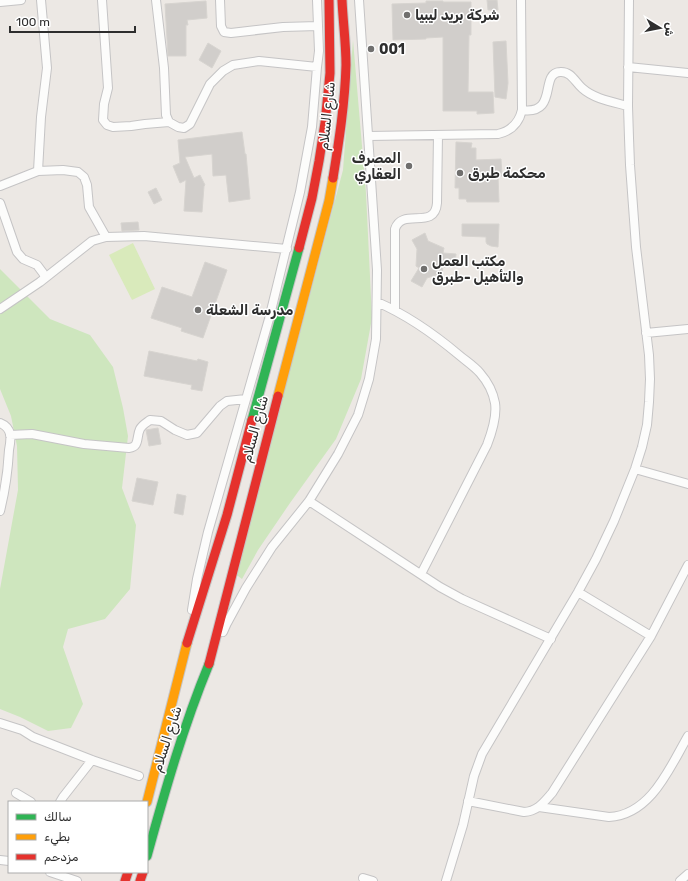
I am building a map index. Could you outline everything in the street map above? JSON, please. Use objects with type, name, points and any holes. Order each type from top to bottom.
[{"type":"main road","name":"شارع السلام","points":[[146,801],[187,643],[227,515],[312,198],[322,148],[328,97],[330,67],[329,0]]},
{"type":"main road","name":"شارع السلام","points":[[148,852],[173,761],[193,703],[209,664],[329,201],[344,96],[346,64],[342,0]]},
{"type":"street","points":[[0,2],[21,0]]},
{"type":"street","points":[[38,171],[41,117],[47,68],[41,0]]},
{"type":"street","points":[[102,0],[108,88],[104,104],[103,120],[107,125],[113,127],[169,122],[178,127],[184,128],[190,124],[210,84],[223,71],[233,65],[259,60],[317,67]]},
{"type":"street","points":[[156,0],[164,68],[166,115],[169,122]]},
{"type":"street","points":[[220,0],[221,26],[224,32],[231,33],[283,27],[318,26]]},
{"type":"street","points":[[187,643],[193,602],[206,540],[269,319],[300,192],[312,127],[319,51],[317,0]]},
{"type":"street","points":[[209,664],[227,623],[250,582],[272,547],[309,501],[338,454],[358,415],[369,379],[376,339],[377,270],[358,0]]},
{"type":"street","points":[[368,136],[498,134],[504,133],[514,127],[518,122],[522,110],[521,0]]},
{"type":"street","points":[[446,881],[463,825],[474,776],[482,754],[551,639],[596,559],[614,522],[642,447],[650,402],[650,371],[636,240],[630,165],[628,106],[629,0]]},
{"type":"street","points":[[628,67],[688,73]]},
{"type":"street","points":[[522,110],[534,110],[544,103],[551,77],[555,73],[560,72],[566,72],[571,75],[582,88],[591,94],[605,100],[628,106]]},
{"type":"street","points":[[395,310],[395,229],[399,222],[403,219],[427,218],[432,215],[436,209],[438,135]]},
{"type":"street","points":[[0,186],[38,171],[63,170],[78,172],[84,177],[87,185],[89,207],[106,237]]},
{"type":"street","points":[[0,203],[17,252],[23,259],[37,265],[45,278]]},
{"type":"street","points":[[0,309],[45,278],[92,241],[106,237],[144,236],[287,249]]},
{"type":"street","points":[[377,302],[395,310],[426,330],[474,367],[485,380],[495,403],[491,435],[485,450],[421,574]]},
{"type":"street","points":[[646,333],[688,329]]},
{"type":"street","points":[[10,435],[32,434],[84,444],[133,448],[136,444],[139,430],[150,420],[161,422],[187,435],[197,433],[220,406],[227,401],[246,399]]},
{"type":"street","points":[[0,423],[8,429],[10,435],[9,458],[2,492],[0,511]]},
{"type":"street","points":[[635,469],[688,484]]},
{"type":"street","points":[[309,501],[440,587],[462,599],[551,639]]},
{"type":"street","points":[[468,801],[524,812],[530,812],[539,807],[552,793],[651,636],[688,565]]},
{"type":"street","points":[[578,592],[651,636]]},
{"type":"street","points":[[0,722],[22,730],[33,737],[92,760],[139,776]]},
{"type":"street","points":[[539,807],[609,817],[616,817],[630,811],[645,801],[658,787],[688,736]]},
{"type":"street","points":[[61,801],[92,760]]},
{"type":"street","points":[[16,793],[30,801]]},
{"type":"street","points":[[53,873],[77,881]]},
{"type":"street","points":[[680,881],[688,874]]},
{"type":"street","points":[[363,878],[373,881]]},
{"type":"green space","points":[[353,40],[366,193],[372,318],[361,379],[336,439],[258,550],[242,579],[234,573],[343,170]]},
{"type":"green space","points":[[133,243],[155,289],[132,300],[109,255]]},
{"type":"green space","points":[[0,269],[50,319],[90,335],[113,367],[128,436],[122,488],[136,525],[130,589],[105,619],[68,629],[63,647],[83,704],[71,728],[48,731],[0,709],[0,589],[18,490],[17,446],[11,416],[0,389]]},
{"type":"building","points":[[487,0],[497,0],[498,10],[488,10]]},
{"type":"building","points":[[206,1],[207,18],[187,20],[186,56],[168,56],[165,4]]},
{"type":"building","points":[[426,1],[471,2],[468,92],[493,92],[494,113],[477,114],[477,111],[443,111],[443,37],[393,40],[392,4],[426,3]]},
{"type":"building","points":[[506,41],[508,83],[506,99],[495,97],[493,42]]},
{"type":"building","points":[[208,43],[221,51],[212,68],[199,60]]},
{"type":"building","points":[[242,132],[246,154],[250,199],[229,202],[226,175],[213,176],[212,154],[185,157],[194,178],[200,175],[205,185],[202,212],[184,211],[186,180],[180,183],[173,166],[180,163],[178,140]]},
{"type":"building","points":[[456,142],[472,143],[471,148],[476,148],[476,160],[501,159],[502,176],[498,176],[499,202],[467,202],[466,199],[459,199],[459,188],[455,188]]},
{"type":"building","points":[[156,188],[162,200],[154,204],[148,192]]},
{"type":"building","points":[[138,222],[139,230],[122,231],[121,223]]},
{"type":"building","points":[[462,224],[499,224],[498,247],[487,244],[486,237],[462,236]]},
{"type":"building","points":[[425,233],[428,241],[444,248],[443,253],[456,254],[455,267],[443,267],[442,273],[427,278],[422,287],[411,281],[419,268],[416,266],[417,249],[412,240]]},
{"type":"building","points":[[205,262],[227,270],[203,338],[181,331],[182,328],[151,318],[162,287],[192,297]]},
{"type":"building","points":[[149,351],[208,362],[202,391],[191,389],[192,385],[144,376]]},
{"type":"building","points":[[158,428],[161,444],[149,446],[146,430]]},
{"type":"building","points":[[137,478],[158,482],[153,505],[132,501]]},
{"type":"building","points":[[177,494],[186,496],[183,515],[174,513]]},
{"type":"traffic: fast","points":[[252,420],[299,248]]},
{"type":"traffic: fast","points":[[148,853],[183,735],[209,664]]},
{"type":"traffic: slow","points":[[278,396],[329,201],[333,178]]},
{"type":"traffic: slow","points":[[147,801],[187,643]]},
{"type":"traffic: jam","points":[[299,248],[312,198],[325,123],[330,73],[329,0]]},
{"type":"traffic: jam","points":[[333,178],[341,122],[346,65],[342,0]]},
{"type":"traffic: jam","points":[[209,664],[278,396]]},
{"type":"traffic: jam","points":[[187,643],[227,515],[252,420]]},
{"type":"traffic: jam","points":[[125,881],[128,873]]},
{"type":"traffic: jam","points":[[140,881],[143,873]]},
{"type":"place","name":"شركة بريد ليبيا","points":[[407,15]]},
{"type":"place","name":"001","points":[[371,49]]},
{"type":"place","name":"المصرف العقاري","points":[[409,166]]},
{"type":"place","name":"محكمة طبرق","points":[[460,173]]},
{"type":"place","name":"مكتب العمل والتأهيل -طبرق","points":[[424,269]]},
{"type":"place","name":"مدرسة الشعلة","points":[[198,310]]}]
